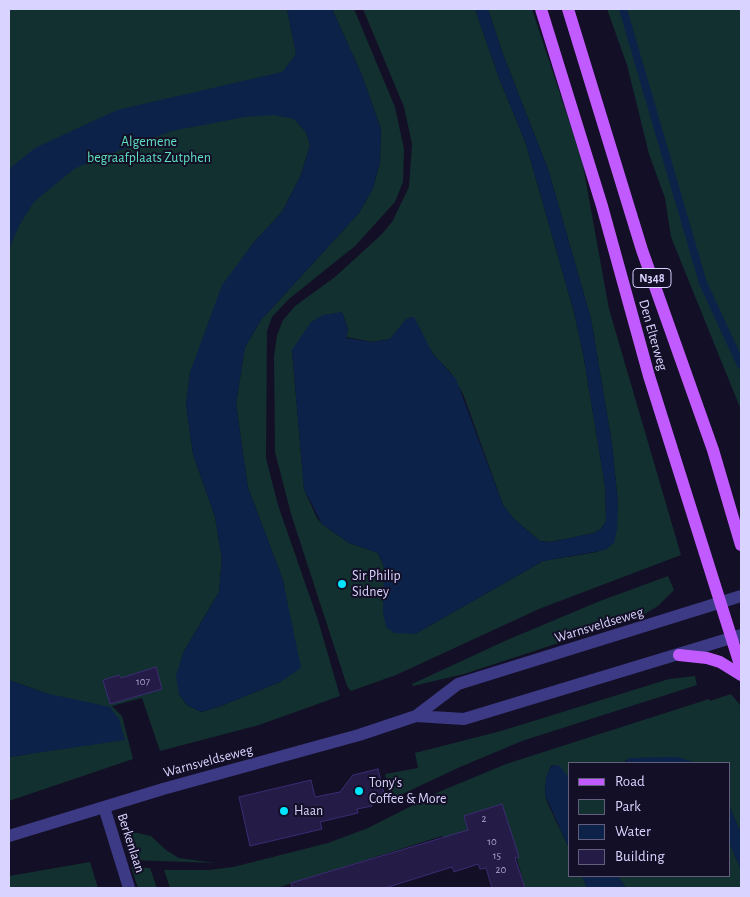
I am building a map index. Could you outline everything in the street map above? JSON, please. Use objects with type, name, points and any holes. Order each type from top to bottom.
[{"type":"main road","name":"Den Elterweg","points":[[541,9],[600,198],[649,376],[720,602],[736,636],[741,668]]},
{"type":"main road","name":"Den Elterweg","points":[[568,9],[642,250],[713,450],[741,545]]},
{"type":"main road","points":[[679,655],[707,658],[720,662],[741,675]]},
{"type":"street","name":"Warnsveldseweg","points":[[9,836],[104,807],[359,735],[416,716],[458,684],[741,596]]},
{"type":"street","name":"Warnsveldseweg","points":[[416,716],[464,718],[679,655],[736,636]]},
{"type":"street","name":"Berkenlaan","points":[[104,807],[129,888]]},
{"type":"green space","name":"Algemene begraafplaats Zutphen","points":[[9,9],[287,9],[296,54],[294,119],[306,132],[310,145],[301,175],[282,212],[254,242],[190,372],[186,404],[193,454],[215,517],[222,559],[219,592],[183,653],[179,694],[187,705],[201,712],[280,682],[288,610],[283,580],[248,488],[236,404],[245,347],[261,320],[359,213],[373,188],[380,162],[381,129],[361,73],[332,9],[354,9],[395,107],[404,149],[403,182],[395,202],[355,246],[289,299],[272,317],[267,331],[266,458],[278,505],[318,620],[340,696],[259,725],[160,751],[142,698],[112,706],[122,716],[133,759],[9,801],[9,757],[124,739],[45,693],[9,680]]},
{"type":"green space","points":[[363,9],[475,9],[499,78],[526,144],[574,312],[583,353],[605,486],[606,521],[601,529],[594,533],[551,542],[540,541],[514,519],[503,505],[463,394],[451,373],[433,354],[411,317],[405,321],[390,339],[373,342],[346,337],[348,329],[342,312],[292,350],[304,489],[317,518],[322,524],[349,543],[378,553],[384,567],[384,594],[415,634],[543,561],[597,552],[618,504],[612,444],[591,319],[548,169],[504,57],[488,9],[532,9],[582,160],[609,309],[681,555],[539,609],[396,675],[351,691],[347,686],[291,514],[275,452],[274,357],[277,335],[283,320],[295,306],[335,277],[381,235],[392,222],[409,187],[412,144],[404,107]]},
{"type":"green space","points":[[607,9],[741,9],[741,410],[671,237],[665,198],[649,154],[627,65]]},
{"type":"green space","points":[[668,576],[674,590],[658,606],[641,616],[464,674],[413,686],[412,684],[507,640],[600,601]]},
{"type":"green space","points":[[695,676],[697,685],[522,741],[460,767],[390,800],[385,774],[418,768],[415,753],[501,731],[669,679]]},
{"type":"green space","points":[[731,694],[741,706],[741,834],[730,807],[730,762],[626,760],[625,762],[568,762],[568,777],[554,765],[551,766],[546,778],[545,795],[568,846],[568,877],[582,877],[587,888],[525,888],[502,804],[464,816],[468,831],[444,838],[442,836],[277,888],[170,888],[164,870],[209,870],[233,867],[328,843],[368,828],[441,791],[506,764],[709,699],[710,701]]},
{"type":"green space","points":[[133,832],[151,836],[166,850],[179,858],[215,863],[130,860],[123,837]]},
{"type":"green space","points":[[730,844],[741,870],[741,888],[626,888],[619,877],[730,877]]},
{"type":"green space","points":[[90,862],[98,888],[9,888],[9,876]]},
{"type":"green space","points":[[131,867],[150,868],[157,888],[138,888]]},
{"type":"water","points":[[287,9],[332,9],[361,73],[381,129],[380,162],[373,188],[359,213],[261,320],[245,347],[236,404],[248,488],[283,580],[301,668],[280,682],[201,712],[187,705],[179,694],[176,676],[183,653],[219,592],[222,559],[215,517],[193,454],[186,404],[190,372],[222,285],[254,242],[282,212],[301,175],[310,145],[306,132],[294,119],[274,115],[245,117],[172,131],[94,160],[74,169],[34,202],[20,224],[9,249],[9,169],[35,148],[117,110],[282,72],[296,54]]},
{"type":"water","points":[[475,9],[488,9],[504,57],[548,169],[591,319],[612,444],[618,504],[617,530],[614,543],[605,550],[543,561],[415,634],[394,633],[386,627],[383,612],[384,567],[378,553],[349,543],[322,524],[304,489],[292,350],[311,322],[323,315],[342,312],[348,329],[346,338],[373,342],[390,339],[406,319],[414,317],[433,354],[456,379],[503,505],[514,519],[540,541],[551,542],[594,533],[601,529],[606,521],[605,486],[583,353],[574,312],[526,144],[499,78]]},
{"type":"water","points":[[9,680],[45,693],[110,707],[119,719],[125,740],[9,757]]},
{"type":"water","points":[[678,757],[693,762],[625,762],[629,758]]},
{"type":"water","points":[[554,765],[560,766],[568,777],[568,846],[545,795],[546,778],[550,768]]},
{"type":"water","points":[[730,807],[741,834],[741,870],[730,844]]},
{"type":"water","points":[[582,877],[619,877],[626,888],[587,888]]},
{"type":"building","points":[[156,667],[162,689],[110,704],[103,680],[119,675],[121,678]]},
{"type":"building","points":[[378,769],[384,794],[370,798],[372,806],[357,809],[358,813],[320,822],[322,829],[250,846],[239,797],[311,780],[315,797],[340,792],[353,775]]},
{"type":"building","points":[[502,804],[519,857],[515,858],[525,888],[492,888],[486,868],[480,869],[478,864],[454,872],[452,867],[385,888],[292,888],[291,883],[468,830],[464,816]]},
{"type":"waterway","points":[[623,9],[703,283],[741,365]]},
{"type":"place","name":"Sir Philip Sidney","points":[[342,584]]},
{"type":"place","name":"Tony's Coffee & More","points":[[359,791]]},
{"type":"place","name":"Haan","points":[[284,811]]}]
